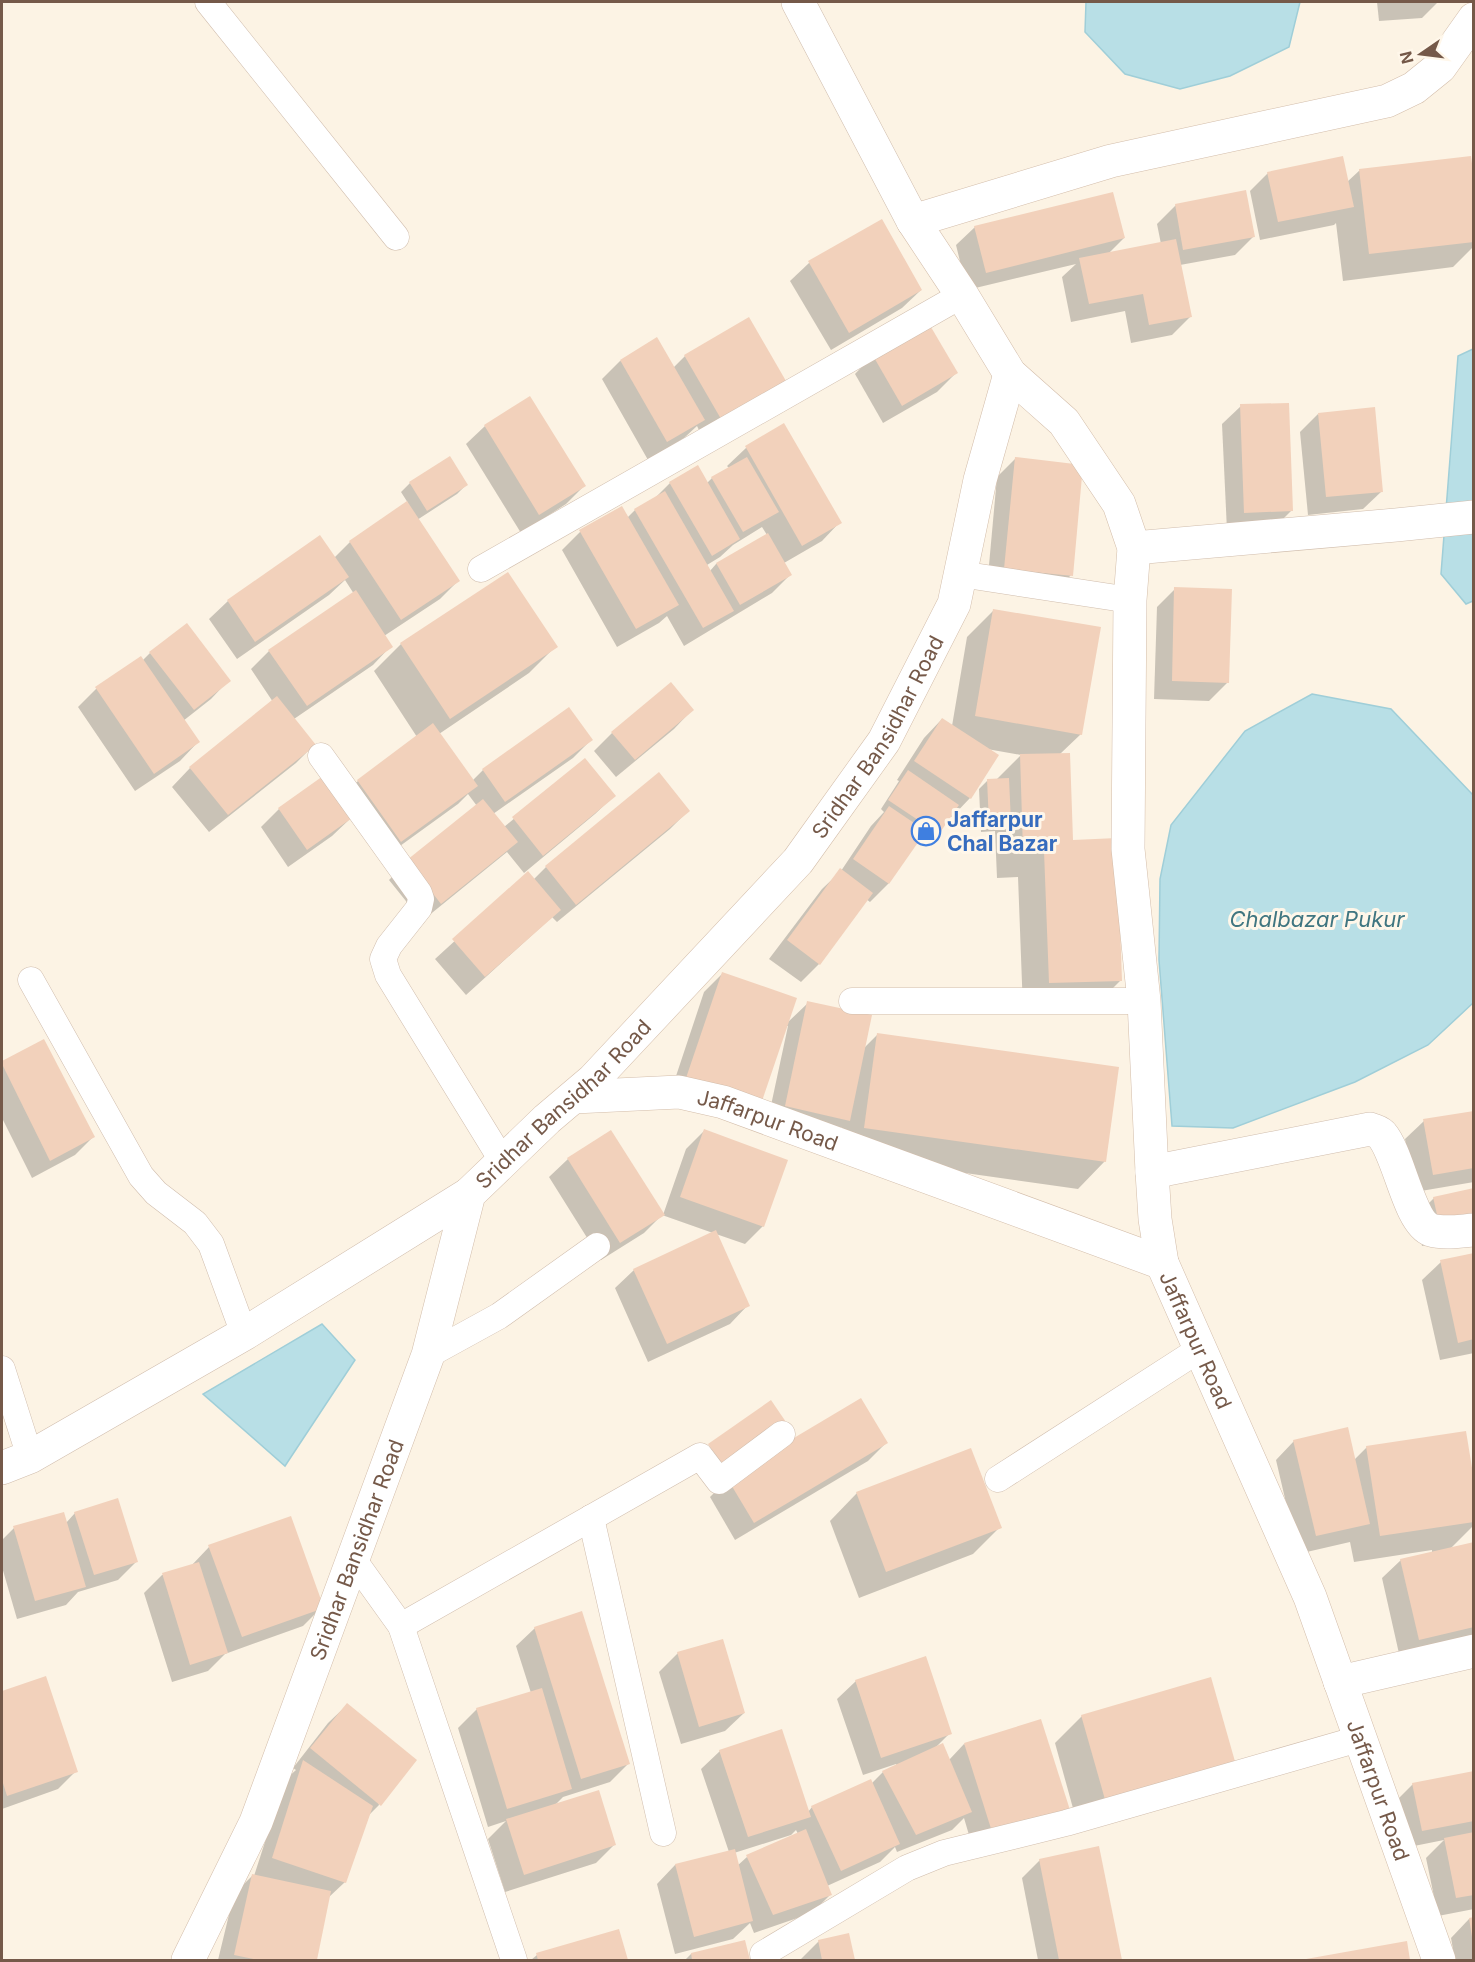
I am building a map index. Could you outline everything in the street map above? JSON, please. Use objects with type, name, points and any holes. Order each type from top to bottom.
[{"type":"street","points":[[798,2],[913,221],[1010,374],[1064,422],[1119,504],[1134,548],[1130,600],[1128,849],[1144,1001],[1155,1219],[1162,1263]]},
{"type":"street","points":[[913,221],[1111,161],[1387,100],[1414,88],[1440,67],[1473,19]]},
{"type":"street","name":"Sridhar Bansidhar Road","points":[[188,1960],[256,1822],[428,1355],[469,1194],[547,1119],[593,1080],[798,861],[884,741],[954,604],[980,480],[1010,374]]},
{"type":"street","points":[[1134,548],[1473,517]]},
{"type":"street","name":"Jaffarpur Road","points":[[574,1097],[679,1092],[723,1102],[1162,1263],[1310,1597],[1439,1960]]},
{"type":"street","points":[[1152,1172],[1370,1129],[1381,1133],[1388,1146],[1418,1219],[1430,1229],[1449,1232],[1473,1230]]},
{"type":"street","points":[[16,1462],[244,1334],[469,1194]]},
{"type":"street","points":[[1340,1682],[1473,1651]]},
{"type":"lane","points":[[208,2],[396,237]]},
{"type":"lane","points":[[482,569],[962,296]]},
{"type":"lane","points":[[960,574],[1130,600]]},
{"type":"lane","points":[[321,756],[419,893],[421,899],[419,908],[389,946],[383,959],[388,975],[503,1162]]},
{"type":"lane","points":[[31,980],[141,1176],[156,1193],[195,1224],[211,1244],[244,1334]]},
{"type":"lane","points":[[852,1001],[1144,1001]]},
{"type":"lane","points":[[428,1355],[500,1316],[597,1246]]},
{"type":"lane","points":[[998,1479],[1200,1349]]},
{"type":"lane","points":[[2,1369],[16,1462]]},
{"type":"lane","points":[[401,1626],[700,1456],[719,1481],[782,1434]]},
{"type":"lane","points":[[591,1518],[663,1833]]},
{"type":"lane","points":[[353,1559],[401,1626],[514,1960]]},
{"type":"lane","points":[[763,1954],[907,1868],[944,1853],[1066,1823],[1362,1738]]},
{"type":"water","points":[[1086,2],[1300,2],[1289,47],[1230,76],[1180,89],[1125,74],[1085,32]]},
{"type":"water","points":[[1473,349],[1473,601],[1466,604],[1441,574],[1458,356]]},
{"type":"water","name":"Chalbazar Pukur","points":[[1312,694],[1391,709],[1473,795],[1473,1003],[1428,1045],[1355,1082],[1233,1128],[1172,1126],[1159,960],[1160,879],[1171,825],[1245,731]]},
{"type":"water","points":[[322,1324],[355,1360],[285,1466],[203,1394]]},
{"type":"building","points":[[1343,156],[1354,207],[1278,222],[1267,172]]},
{"type":"building","points":[[1471,156],[1474,178],[1474,242],[1369,254],[1359,169]]},
{"type":"building","points":[[1246,190],[1255,237],[1183,250],[1175,204]]},
{"type":"building","points":[[1113,192],[1125,238],[986,273],[974,226]]},
{"type":"building","points":[[882,219],[922,290],[849,333],[808,261]]},
{"type":"building","points":[[1176,239],[1192,317],[1149,325],[1143,294],[1089,304],[1079,258]]},
{"type":"building","points":[[749,317],[786,381],[721,419],[684,355]]},
{"type":"building","points":[[928,322],[958,373],[902,406],[872,354]]},
{"type":"building","points":[[657,337],[705,420],[667,442],[620,360]]},
{"type":"building","points":[[530,396],[586,486],[539,515],[484,425]]},
{"type":"building","points":[[1289,403],[1293,511],[1244,513],[1240,404]]},
{"type":"building","points":[[1375,407],[1383,492],[1326,497],[1318,413]]},
{"type":"building","points":[[784,423],[842,523],[802,546],[745,446]]},
{"type":"building","points":[[450,456],[468,485],[427,511],[409,482]]},
{"type":"building","points":[[747,457],[779,512],[743,532],[711,477]]},
{"type":"building","points":[[1015,457],[1083,465],[1073,576],[1004,569]]},
{"type":"building","points":[[698,465],[740,539],[712,556],[669,482]]},
{"type":"building","points":[[665,491],[734,611],[703,628],[634,509]]},
{"type":"building","points":[[407,501],[460,581],[401,620],[349,541]]},
{"type":"building","points":[[622,506],[679,605],[636,629],[579,530]]},
{"type":"building","points":[[768,533],[792,575],[740,605],[716,563]]},
{"type":"building","points":[[320,535],[349,577],[255,642],[227,600]]},
{"type":"building","points":[[508,572],[558,647],[450,719],[400,643]]},
{"type":"building","points":[[1174,587],[1232,589],[1229,683],[1172,681]]},
{"type":"building","points":[[356,590],[393,647],[307,706],[268,650]]},
{"type":"building","points":[[993,609],[1101,627],[1082,735],[975,716]]},
{"type":"building","points":[[187,623],[231,681],[194,710],[149,652]]},
{"type":"building","points":[[141,656],[200,742],[154,774],[95,687]]},
{"type":"building","points":[[671,682],[694,710],[635,760],[611,732]]},
{"type":"building","points":[[277,696],[316,745],[228,815],[189,767]]},
{"type":"building","points":[[569,707],[593,740],[505,802],[482,769]]},
{"type":"building","points":[[942,718],[999,755],[971,799],[914,761]]},
{"type":"building","points":[[433,723],[478,786],[401,842],[357,780]]},
{"type":"building","points":[[1070,753],[1073,840],[1117,838],[1122,981],[1049,983],[1044,851],[1023,851],[1020,754]]},
{"type":"building","points":[[585,758],[616,796],[543,856],[512,817]]},
{"type":"building","points":[[908,770],[959,805],[939,834],[888,800]]},
{"type":"building","points":[[659,772],[690,811],[576,905],[545,866]]},
{"type":"building","points":[[323,776],[352,818],[307,850],[278,808]]},
{"type":"building","points":[[1009,778],[1011,823],[989,823],[987,779]]},
{"type":"building","points":[[483,799],[518,842],[441,904],[407,860]]},
{"type":"building","points":[[889,806],[926,831],[889,884],[853,859]]},
{"type":"building","points":[[840,868],[873,893],[820,965],[787,940]]},
{"type":"building","points":[[528,871],[561,910],[485,977],[452,939]]},
{"type":"building","points":[[722,972],[797,998],[761,1104],[686,1078]]},
{"type":"building","points":[[807,1001],[872,1015],[850,1121],[785,1106]]},
{"type":"building","points":[[877,1033],[1119,1067],[1106,1162],[864,1128]]},
{"type":"building","points":[[44,1039],[95,1137],[50,1161],[2,1064],[2,1061]]},
{"type":"building","points":[[1474,1111],[1474,1168],[1433,1175],[1423,1119]]},
{"type":"building","points":[[704,1129],[788,1160],[764,1227],[680,1197]]},
{"type":"building","points":[[611,1130],[665,1215],[620,1243],[567,1158]]},
{"type":"building","points":[[1474,1188],[1474,1221],[1440,1228],[1433,1197]]},
{"type":"building","points":[[716,1230],[750,1306],[667,1344],[633,1269]]},
{"type":"building","points":[[1474,1253],[1474,1339],[1458,1343],[1440,1260]]},
{"type":"building","points":[[861,1398],[888,1443],[754,1523],[727,1478]]},
{"type":"building","points":[[771,1400],[788,1425],[726,1470],[708,1444]]},
{"type":"building","points":[[1348,1427],[1370,1524],[1316,1536],[1293,1440]]},
{"type":"building","points":[[1466,1431],[1474,1480],[1474,1522],[1380,1536],[1366,1446]]},
{"type":"building","points":[[971,1448],[1002,1528],[886,1572],[856,1492]]},
{"type":"building","points":[[118,1498],[138,1562],[94,1575],[74,1512]]},
{"type":"building","points":[[64,1512],[86,1587],[35,1601],[13,1526]]},
{"type":"building","points":[[291,1516],[324,1608],[242,1637],[208,1545]]},
{"type":"building","points":[[1474,1542],[1474,1627],[1419,1640],[1400,1559]]},
{"type":"building","points":[[199,1562],[228,1653],[190,1665],[162,1573]]},
{"type":"building","points":[[582,1611],[630,1764],[581,1779],[534,1627]]},
{"type":"building","points":[[723,1639],[745,1713],[699,1727],[677,1652]]},
{"type":"building","points":[[926,1656],[952,1734],[881,1758],[855,1680]]},
{"type":"building","points":[[46,1676],[78,1772],[7,1796],[2,1780],[2,1691]]},
{"type":"building","points":[[1211,1677],[1236,1765],[1106,1803],[1081,1715]]},
{"type":"building","points":[[542,1688],[572,1789],[507,1809],[476,1708]]},
{"type":"building","points":[[347,1703],[417,1760],[381,1806],[310,1748]]},
{"type":"building","points":[[1041,1719],[1070,1810],[993,1835],[964,1743]]},
{"type":"building","points":[[782,1729],[811,1817],[748,1837],[719,1750]]},
{"type":"building","points":[[943,1743],[972,1812],[916,1835],[882,1771]]},
{"type":"building","points":[[303,1760],[373,1806],[346,1883],[272,1858]]},
{"type":"building","points":[[1474,1771],[1474,1821],[1422,1831],[1412,1783]]},
{"type":"building","points":[[871,1779],[900,1844],[841,1871],[811,1806]]},
{"type":"building","points":[[599,1790],[616,1845],[524,1875],[506,1819]]},
{"type":"building","points":[[806,1829],[832,1895],[773,1915],[746,1855]]},
{"type":"building","points":[[1474,1832],[1474,1895],[1456,1898],[1444,1838]]},
{"type":"building","points":[[1099,1846],[1122,1960],[1059,1960],[1039,1859]]},
{"type":"building","points":[[735,1849],[753,1921],[694,1937],[675,1864]]},
{"type":"building","points":[[252,1874],[331,1891],[317,1960],[259,1960],[234,1955]]},
{"type":"building","points":[[1474,1917],[1474,1937],[1472,1937],[1469,1918]]},
{"type":"building","points":[[619,1929],[628,1960],[538,1960],[536,1953]]},
{"type":"building","points":[[849,1933],[855,1960],[822,1960],[818,1940]]},
{"type":"building","points":[[745,1940],[750,1960],[692,1960],[691,1953]]},
{"type":"building","points":[[1407,1941],[1410,1960],[1306,1960],[1306,1959]]},
{"type":"place","name":"Jaffarpur Chal Bazar","points":[[926,831]]}]
